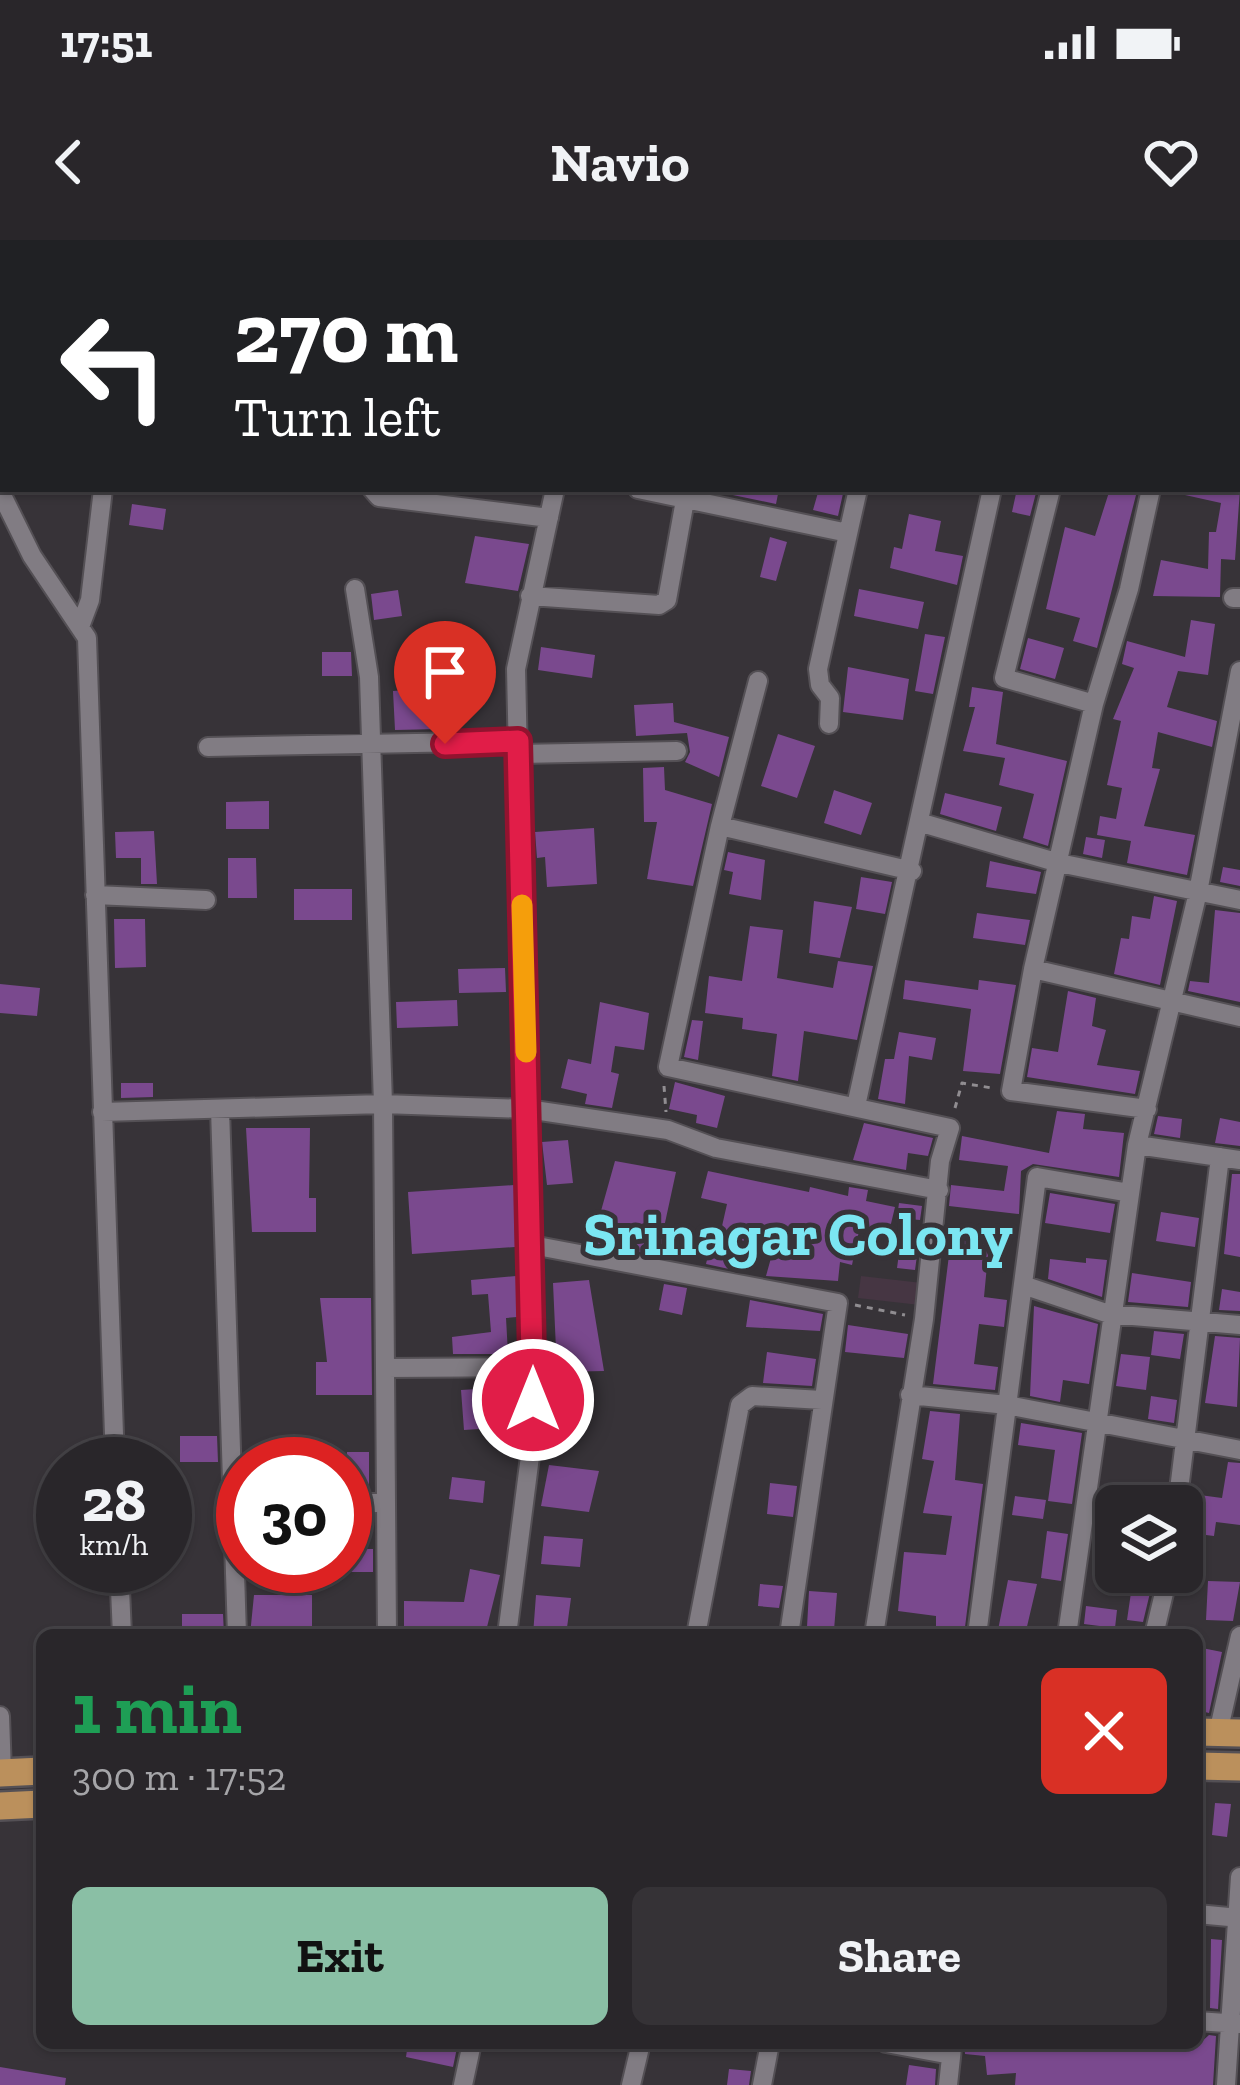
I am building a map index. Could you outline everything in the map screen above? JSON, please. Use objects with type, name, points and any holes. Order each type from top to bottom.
[{"type":"main road","points":[[1203,1766],[1240,1767]]},
{"type":"main road","points":[[1,1773],[36,1771]]},
{"type":"main road","points":[[0,1806],[36,1804]]},
{"type":"street","points":[[0,492],[32,556],[87,638],[114,1437]]},
{"type":"street","points":[[81,624],[90,600],[103,492]]},
{"type":"street","points":[[375,492],[549,518]]},
{"type":"street","points":[[508,1629],[533,1433],[516,669],[554,492]]},
{"type":"street","points":[[829,724],[830,698],[818,679],[818,669],[857,492]]},
{"type":"street","points":[[856,1106],[912,871],[991,492]]},
{"type":"street","points":[[1050,492],[1004,678],[1094,704]]},
{"type":"street","points":[[1147,1109],[1011,1091],[1033,968],[1094,704],[1130,589],[1150,492]]},
{"type":"street","points":[[530,596],[659,605],[667,600],[686,494],[848,533]]},
{"type":"street","points":[[355,589],[369,677],[383,1104],[387,1629]]},
{"type":"street","points":[[1068,1629],[1109,1314],[1137,1145],[1235,747],[1240,671]]},
{"type":"street","points":[[758,682],[720,826],[668,1067],[950,1127],[940,1161],[924,1319],[875,1629]]},
{"type":"street","points":[[208,747],[676,751]]},
{"type":"street","points":[[922,823],[1059,863],[1240,900]]},
{"type":"street","points":[[720,826],[912,871]]},
{"type":"street","points":[[95,895],[206,900]]},
{"type":"street","points":[[1033,968],[1240,1016]]},
{"type":"street","points":[[102,1112],[383,1104],[527,1109],[668,1130],[716,1148],[939,1190]]},
{"type":"street","points":[[220,1109],[237,1629]]},
{"type":"street","points":[[1137,1145],[1230,1158],[1199,1322],[1180,1485]]},
{"type":"street","points":[[977,1629],[1037,1177],[1130,1192]]},
{"type":"street","points":[[532,1245],[838,1303],[790,1629]]},
{"type":"street","points":[[1023,1285],[1109,1314],[1240,1325]]},
{"type":"street","points":[[385,1368],[533,1367]]},
{"type":"street","points":[[910,1395],[1007,1406],[1240,1450]]},
{"type":"street","points":[[697,1629],[740,1405],[752,1396],[822,1400]]},
{"type":"street","points":[[372,1503],[386,1503]]},
{"type":"street","points":[[120,1593],[122,1629]]},
{"type":"street","points":[[1155,1629],[1164,1593]]},
{"type":"street","points":[[1218,1732],[1240,1636]]},
{"type":"street","points":[[0,1716],[1,1773]]},
{"type":"street","points":[[1226,2085],[1234,2024],[1240,1877]]},
{"type":"street","points":[[1203,1915],[1239,1918]]},
{"type":"street","points":[[1203,2021],[1234,2024]]},
{"type":"street","points":[[463,2085],[471,2049]]},
{"type":"street","points":[[631,2085],[640,2049]]},
{"type":"street","points":[[762,2085],[769,2049]]},
{"type":"street","points":[[948,2085],[952,2049]]},
{"type":"path","points":[[668,1067],[662,1091],[668,1130]]},
{"type":"path","points":[[950,1127],[962,1083],[1011,1091]]},
{"type":"path","points":[[838,1303],[924,1319]]},
{"type":"shaded area","points":[[861,1276],[922,1283],[920,1305],[858,1298]]},
{"type":"building","points":[[718,492],[778,492],[776,504]]},
{"type":"building","points":[[818,492],[843,492],[838,516],[813,510]]},
{"type":"building","points":[[1016,492],[1036,492],[1030,516],[1012,512]]},
{"type":"building","points":[[1109,492],[1136,495],[1097,648],[1073,641],[1080,618],[1046,609],[1065,527],[1095,536]]},
{"type":"building","points":[[1240,492],[1235,560],[1221,559],[1220,597],[1153,596],[1161,560],[1208,569],[1209,532],[1216,532],[1221,503],[1185,495]]},
{"type":"building","points":[[132,504],[166,509],[163,530],[129,525]]},
{"type":"building","points":[[909,514],[941,521],[935,551],[963,556],[957,585],[890,568],[894,547],[902,549]]},
{"type":"building","points":[[475,536],[529,544],[518,591],[465,583]]},
{"type":"building","points":[[770,537],[787,542],[776,581],[760,577]]},
{"type":"building","points":[[859,589],[924,602],[918,629],[854,616]]},
{"type":"building","points":[[398,590],[402,616],[374,620],[371,594]]},
{"type":"building","points":[[1191,620],[1215,624],[1208,675],[1178,671],[1167,707],[1217,721],[1212,747],[1158,732],[1152,768],[1160,769],[1144,826],[1195,835],[1187,875],[1127,863],[1131,841],[1097,835],[1100,816],[1116,819],[1122,788],[1107,785],[1121,721],[1113,719],[1134,668],[1122,664],[1127,641],[1185,657]]},
{"type":"building","points":[[925,634],[945,637],[933,694],[915,691]]},
{"type":"building","points":[[1028,638],[1064,648],[1055,679],[1020,669]]},
{"type":"building","points":[[541,647],[595,655],[592,678],[538,670]]},
{"type":"building","points":[[322,652],[351,652],[352,676],[322,676]]},
{"type":"building","points":[[848,667],[909,679],[903,720],[843,712]]},
{"type":"building","points":[[972,687],[1003,692],[996,744],[1067,761],[1048,846],[1023,838],[1034,794],[999,785],[1005,758],[963,751],[975,707],[969,707]]},
{"type":"building","points":[[436,688],[439,729],[395,730],[393,691]]},
{"type":"building","points":[[673,703],[674,722],[729,737],[719,777],[685,762],[690,752],[687,733],[636,736],[634,705]]},
{"type":"building","points":[[778,734],[815,746],[797,798],[761,786]]},
{"type":"building","points":[[664,767],[665,790],[712,804],[693,886],[647,879],[657,822],[644,822],[643,768]]},
{"type":"building","points":[[834,790],[872,803],[861,835],[824,823]]},
{"type":"building","points":[[945,793],[1002,807],[996,831],[940,814]]},
{"type":"building","points":[[269,801],[269,829],[226,829],[226,802]]},
{"type":"building","points":[[594,828],[597,884],[547,887],[545,857],[537,858],[535,832]]},
{"type":"building","points":[[154,831],[157,884],[141,884],[141,858],[116,858],[115,832]]},
{"type":"building","points":[[1086,837],[1105,840],[1102,858],[1083,854]]},
{"type":"building","points":[[728,852],[765,860],[761,900],[729,894],[733,872],[724,870]]},
{"type":"building","points":[[228,858],[256,858],[257,898],[228,898]]},
{"type":"building","points":[[990,861],[1041,872],[1036,894],[986,887]]},
{"type":"building","points":[[1223,867],[1240,870],[1240,886],[1220,882]]},
{"type":"building","points":[[861,877],[892,882],[885,914],[856,909]]},
{"type":"building","points":[[294,889],[352,889],[352,920],[294,920]]},
{"type":"building","points":[[1154,896],[1177,901],[1160,985],[1114,974],[1121,938],[1129,939],[1132,916],[1150,919]]},
{"type":"building","points":[[814,901],[852,907],[840,958],[809,953]]},
{"type":"building","points":[[1215,910],[1240,913],[1240,1002],[1188,991],[1190,981],[1209,983]]},
{"type":"building","points":[[977,913],[1030,920],[1025,945],[973,938]]},
{"type":"building","points":[[114,919],[145,919],[146,967],[115,968]]},
{"type":"building","points":[[750,926],[783,930],[777,978],[833,988],[838,961],[873,966],[857,1040],[804,1031],[798,1081],[772,1076],[777,1034],[742,1029],[743,1018],[705,1013],[709,976],[742,981]]},
{"type":"building","points":[[505,968],[506,992],[459,993],[458,969]]},
{"type":"building","points":[[905,980],[978,990],[979,980],[1016,985],[1000,1074],[963,1071],[971,1009],[903,999]]},
{"type":"building","points":[[0,984],[40,988],[37,1016],[0,1013]]},
{"type":"building","points":[[1068,991],[1096,998],[1092,1026],[1106,1030],[1097,1065],[1140,1071],[1135,1094],[1027,1077],[1032,1048],[1058,1052]]},
{"type":"building","points":[[457,1000],[458,1026],[397,1028],[396,1002]]},
{"type":"building","points":[[600,1002],[649,1013],[644,1050],[615,1046],[611,1072],[619,1074],[612,1108],[585,1104],[587,1094],[561,1088],[568,1059],[591,1064]]},
{"type":"building","points":[[692,1020],[703,1021],[698,1060],[684,1057]]},
{"type":"building","points":[[899,1032],[936,1038],[932,1060],[909,1056],[905,1104],[878,1099],[885,1059],[894,1059]]},
{"type":"building","points":[[675,1082],[725,1096],[717,1128],[696,1123],[697,1115],[669,1109]]},
{"type":"building","points":[[121,1083],[153,1083],[153,1097],[121,1098]]},
{"type":"building","points":[[1057,1111],[1085,1114],[1083,1129],[1124,1133],[1119,1177],[1033,1164],[1021,1171],[1019,1214],[949,1206],[951,1185],[1004,1191],[1008,1166],[959,1160],[962,1136],[1049,1153]]},
{"type":"building","points":[[1158,1116],[1182,1119],[1180,1138],[1154,1134]]},
{"type":"building","points":[[1220,1118],[1240,1122],[1240,1146],[1215,1143]]},
{"type":"building","points":[[864,1123],[933,1138],[928,1156],[908,1153],[906,1170],[853,1160]]},
{"type":"building","points":[[246,1128],[310,1128],[309,1198],[316,1198],[316,1232],[252,1232]]},
{"type":"building","points":[[568,1140],[573,1183],[547,1185],[542,1142]]},
{"type":"building","points":[[615,1161],[676,1172],[663,1232],[671,1234],[665,1257],[592,1243]]},
{"type":"building","points":[[708,1171],[809,1192],[810,1187],[848,1196],[849,1187],[868,1190],[866,1201],[895,1207],[889,1232],[860,1226],[852,1265],[840,1262],[838,1281],[766,1276],[774,1247],[736,1239],[729,1269],[706,1264],[711,1242],[718,1244],[727,1204],[701,1198]]},
{"type":"building","points":[[1232,1174],[1240,1174],[1240,1257],[1224,1254]]},
{"type":"building","points":[[514,1185],[515,1247],[412,1254],[408,1192]]},
{"type":"building","points":[[1050,1193],[1115,1204],[1110,1233],[1045,1223]]},
{"type":"building","points":[[899,1203],[922,1206],[920,1220],[897,1218]]},
{"type":"building","points":[[1161,1212],[1199,1218],[1195,1247],[1156,1241]]},
{"type":"building","points":[[951,1239],[989,1244],[984,1297],[1007,1300],[1004,1327],[979,1324],[974,1364],[998,1367],[995,1390],[933,1384]]},
{"type":"building","points":[[900,1246],[918,1248],[915,1270],[897,1268]]},
{"type":"building","points":[[1086,1258],[1107,1260],[1102,1297],[1048,1279],[1050,1259],[1086,1263]]},
{"type":"building","points":[[1132,1273],[1191,1282],[1188,1307],[1128,1302]]},
{"type":"building","points":[[516,1276],[517,1317],[506,1318],[508,1354],[453,1354],[452,1337],[491,1332],[488,1294],[472,1295],[471,1280]]},
{"type":"building","points":[[589,1280],[604,1371],[557,1372],[553,1283]]},
{"type":"building","points":[[664,1284],[687,1288],[682,1315],[659,1310]]},
{"type":"building","points":[[1222,1289],[1240,1292],[1240,1311],[1219,1310]]},
{"type":"building","points":[[320,1298],[371,1298],[372,1395],[316,1395],[316,1362],[327,1362]]},
{"type":"building","points":[[750,1300],[823,1314],[820,1331],[746,1327]]},
{"type":"building","points":[[1034,1306],[1098,1324],[1089,1384],[1063,1380],[1060,1402],[1030,1396]]},
{"type":"building","points":[[848,1325],[908,1334],[904,1358],[845,1352]]},
{"type":"building","points":[[1154,1331],[1184,1334],[1180,1359],[1151,1355]]},
{"type":"building","points":[[1215,1336],[1240,1338],[1237,1407],[1205,1403]]},
{"type":"building","points":[[767,1352],[816,1359],[812,1386],[763,1383]]},
{"type":"building","points":[[1121,1354],[1150,1357],[1146,1390],[1116,1386]]},
{"type":"building","points":[[492,1388],[495,1428],[464,1430],[461,1390]]},
{"type":"building","points":[[1151,1396],[1177,1400],[1174,1423],[1148,1419]]},
{"type":"building","points":[[930,1411],[960,1414],[955,1480],[983,1484],[965,1629],[936,1629],[936,1616],[898,1611],[904,1552],[946,1555],[952,1516],[923,1513],[934,1461],[922,1459]]},
{"type":"building","points":[[1021,1423],[1082,1433],[1072,1504],[1048,1501],[1055,1450],[1018,1445]]},
{"type":"building","points":[[217,1436],[216,1462],[192,1462],[192,1437],[180,1437]]},
{"type":"building","points":[[1228,1462],[1240,1463],[1240,1525],[1216,1522],[1214,1536],[1203,1535],[1203,1495],[1222,1498]]},
{"type":"building","points":[[549,1465],[599,1471],[589,1512],[541,1506]]},
{"type":"building","points":[[452,1477],[485,1481],[483,1503],[449,1499]]},
{"type":"building","points":[[770,1483],[797,1486],[793,1517],[767,1514]]},
{"type":"building","points":[[1015,1496],[1046,1500],[1043,1519],[1012,1515]]},
{"type":"building","points":[[1047,1531],[1068,1534],[1061,1581],[1041,1578]]},
{"type":"building","points":[[544,1536],[583,1539],[580,1567],[541,1564]]},
{"type":"building","points":[[470,1569],[500,1575],[486,1629],[404,1629],[404,1601],[464,1602]]},
{"type":"building","points":[[1008,1580],[1037,1584],[1026,1629],[998,1629]]},
{"type":"building","points":[[1208,1581],[1240,1582],[1233,1621],[1206,1620]]},
{"type":"building","points":[[760,1584],[783,1586],[779,1608],[758,1606]]},
{"type":"building","points":[[809,1591],[837,1593],[834,1629],[807,1627]]},
{"type":"building","points":[[1131,1593],[1150,1593],[1143,1622],[1127,1620]]},
{"type":"building","points":[[254,1595],[312,1595],[312,1629],[251,1629]]},
{"type":"building","points":[[536,1595],[571,1598],[567,1629],[533,1629]]},
{"type":"building","points":[[1086,1606],[1117,1610],[1115,1628],[1084,1624]]},
{"type":"building","points":[[182,1614],[223,1614],[224,1629],[182,1629]]},
{"type":"building","points":[[1203,1648],[1222,1652],[1209,1713],[1203,1712]]},
{"type":"building","points":[[1215,1803],[1231,1804],[1227,1837],[1212,1835]]},
{"type":"building","points":[[1211,1939],[1222,1940],[1218,2009],[1210,2008]]},
{"type":"building","points":[[1216,2036],[1213,2085],[1015,2085],[1016,2073],[987,2075],[985,2056],[965,2054],[965,2049],[1203,2049],[1203,2040]]},
{"type":"building","points":[[407,2049],[457,2049],[453,2067],[406,2057]]},
{"type":"building","points":[[909,2065],[936,2069],[935,2085],[906,2085]]},
{"type":"building","points":[[0,2067],[66,2078],[65,2085],[0,2085]]},
{"type":"building","points":[[729,2069],[751,2071],[749,2085],[727,2085]]},
{"type":"slow traffic","points":[[522,905],[526,1052]]},
{"type":"district","name":"Srinagar Colony","points":[[798,1234]]},
{"type":"route","points":[[445,744],[518,741],[533,1400]]}]
